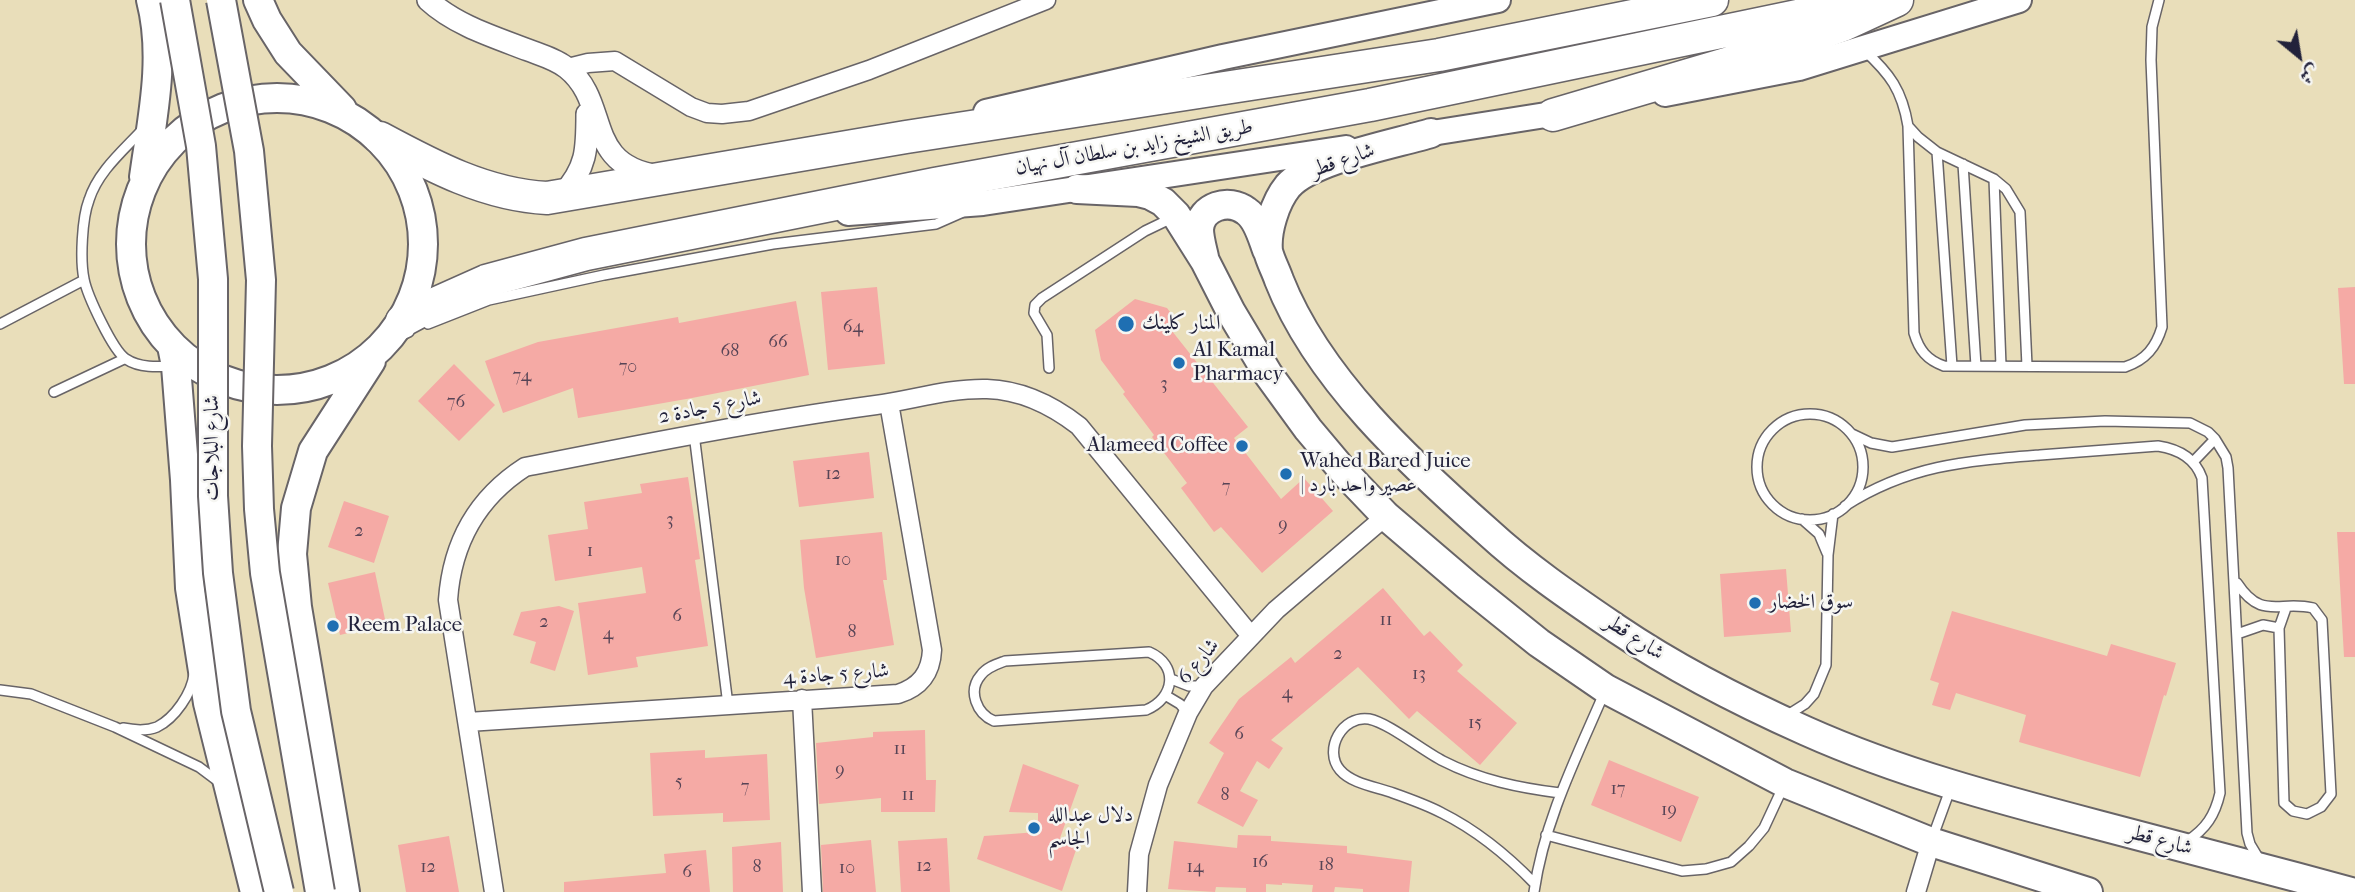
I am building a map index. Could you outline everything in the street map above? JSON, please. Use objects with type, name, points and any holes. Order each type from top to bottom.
[{"type":"highway","name":"طريق الشيخ زايد بن سلطان آل نهيان","points":[[380,138],[434,167],[486,187],[532,197],[562,195],[906,137],[1439,55],[1712,0]]},
{"type":"highway","name":"طريق الشيخ زايد بن سلطان آل نهيان","points":[[388,339],[430,306],[486,281],[586,254],[936,184],[1370,105],[1874,0]]},
{"type":"highway","points":[[1553,115],[1780,48],[1843,25],[1897,0]]},
{"type":"main road","points":[[151,0],[157,21],[159,64],[143,183],[135,208],[131,241],[134,275],[145,306],[174,356],[191,588],[208,703],[255,892]]},
{"type":"main road","name":"شارع البلاجات","points":[[175,0],[201,146],[213,279],[213,496],[218,573],[236,711],[279,892]]},
{"type":"main road","name":"شارع البلاجات","points":[[221,0],[249,150],[261,281],[257,446],[258,509],[265,573],[320,892]]},
{"type":"main road","points":[[258,0],[288,53],[347,114],[380,138],[409,178],[423,225],[421,275],[388,339],[313,451],[296,508],[292,554],[297,607],[345,892]]},
{"type":"main road","points":[[906,137],[1010,106],[1223,57],[1498,0]]},
{"type":"main road","points":[[750,221],[983,203],[1245,165],[1553,115],[1786,71],[2019,0]]},
{"type":"main road","points":[[143,183],[170,145],[200,120],[234,104],[272,97],[311,101],[347,114]]},
{"type":"main road","name":"شارع قطر","points":[[1431,134],[1327,163],[1304,173],[1288,187],[1280,201],[1270,224],[1268,252],[1294,313],[1311,342],[1351,395],[1390,440],[1490,535],[1619,630],[1692,675],[1868,757],[1952,785],[2351,892]]},
{"type":"main road","points":[[1077,189],[1150,195],[1163,202],[1176,215],[1205,261],[1231,312],[1268,374],[1308,429],[1345,472],[1386,516],[1529,635],[1606,689],[1785,783],[1931,842],[2088,892]]},
{"type":"main road","points":[[1205,261],[1199,231],[1201,222],[1205,214],[1223,205],[1235,205],[1247,211],[1256,223],[1268,252]]},
{"type":"main road","points":[[174,356],[215,377],[248,388],[282,390],[316,385],[348,372],[388,339]]},
{"type":"street","points":[[428,0],[441,12],[480,31],[553,59],[568,68],[587,94],[600,132],[614,156],[640,172],[665,177]]},
{"type":"street","points":[[568,68],[615,61],[691,107],[708,113],[722,114],[750,111],[869,70],[1046,0]]},
{"type":"street","points":[[562,195],[575,180],[586,157],[587,94]]},
{"type":"street","name":"شارع 5 جادة 2","points":[[494,892],[448,600],[452,563],[465,529],[497,487],[525,467],[774,419],[890,403],[963,389],[988,389],[1024,396],[1057,411],[1088,436],[1251,636]]},
{"type":"street","name":"شارع 5 جادة 4","points":[[468,722],[898,694],[914,687],[926,675],[932,650],[890,403]]},
{"type":"street","name":"شارع 6","points":[[1137,892],[1139,854],[1158,785],[1188,713],[1204,687],[1276,610],[1386,516]]},
{"type":"street","points":[[802,699],[811,892]]},
{"type":"street","points":[[1916,892],[1931,842]]},
{"type":"lane","points":[[1863,49],[1896,85],[1904,102],[1908,126],[1914,333],[1928,358],[1944,366],[2125,367],[2148,354],[2159,338],[2162,327],[2151,60],[2152,27],[2159,0]]},
{"type":"lane","points":[[152,119],[98,178],[93,189],[82,227],[84,280],[104,331],[124,359],[153,368],[174,356]]},
{"type":"lane","points":[[1908,126],[1937,152],[1994,179],[2006,189],[2020,212],[2028,366]]},
{"type":"lane","points":[[1937,152],[1952,366]]},
{"type":"lane","points":[[1963,164],[1976,366]]},
{"type":"lane","points":[[1994,179],[2001,366]]},
{"type":"lane","points":[[388,339],[489,300],[604,275],[773,244],[936,224],[983,203]]},
{"type":"lane","points":[[1049,368],[1047,335],[1034,313],[1035,305],[1145,230],[1176,215]]},
{"type":"lane","points":[[0,324],[84,280]]},
{"type":"lane","points":[[54,392],[124,359]]},
{"type":"lane","points":[[2179,846],[2197,835],[2210,821],[2220,793],[2202,478],[2193,461],[2178,451],[2158,446],[1965,461],[1923,470],[1889,482],[1868,491],[1833,514],[1818,519],[1802,519],[1782,512],[1767,498],[1758,480],[1757,459],[1764,440],[1778,424],[1797,415],[1817,414],[1836,421],[1852,434],[1871,443],[1892,447],[2025,425],[2105,421],[2190,423],[2199,426],[2215,439],[2226,457],[2228,468],[2248,833],[2254,853],[2270,870]]},
{"type":"lane","points":[[694,434],[728,705]]},
{"type":"lane","points":[[1845,506],[1857,491],[1863,472],[1861,452],[1852,434]]},
{"type":"lane","points":[[2193,461],[2215,439]]},
{"type":"lane","points":[[1782,719],[1805,704],[1824,675],[1828,555],[1833,514]]},
{"type":"lane","points":[[1802,519],[1819,534],[1828,555]]},
{"type":"lane","points":[[2236,582],[2244,594],[2256,603],[2271,608],[2299,605],[2313,608],[2322,620],[2331,794],[2321,807],[2307,814],[2293,811],[2284,803],[2279,628],[2286,608]]},
{"type":"lane","points":[[115,727],[135,730],[157,727],[183,705],[194,678],[191,588]]},
{"type":"lane","points":[[2237,634],[2263,625],[2279,628]]},
{"type":"lane","points":[[1149,652],[1158,656],[1167,667],[1171,679],[1166,695],[1155,706],[1136,712],[995,720],[979,711],[975,701],[976,683],[980,675],[1005,661],[1149,652]]},
{"type":"lane","points":[[1171,679],[1204,687]]},
{"type":"lane","points":[[1534,888],[1546,835],[1560,793],[1606,689]]},
{"type":"lane","points":[[0,690],[31,694],[115,727],[199,767],[216,777],[227,793],[236,817]]},
{"type":"lane","points":[[1166,695],[1188,713]]},
{"type":"lane","points":[[1534,888],[1492,845],[1444,814],[1354,780],[1339,770],[1332,753],[1337,735],[1349,722],[1367,719],[1472,774],[1521,787],[1560,793]]},
{"type":"lane","points":[[1546,835],[1682,871],[1706,869],[1731,862],[1749,846],[1764,828],[1785,783]]},
{"type":"lane","points":[[1931,842],[1952,785]]},
{"type":"building","points":[[877,287],[885,364],[828,370],[821,292]]},
{"type":"building","points":[[2355,287],[2355,384],[2344,384],[2338,288]]},
{"type":"building","points":[[1135,299],[1167,308],[1180,325],[1172,331],[1248,427],[1234,438],[1281,499],[1304,478],[1333,511],[1262,573],[1221,527],[1214,532],[1181,488],[1187,483],[1152,437],[1154,435],[1101,360],[1095,330]]},
{"type":"building","points":[[796,301],[809,375],[692,398],[578,418],[573,388],[503,413],[485,361],[538,342],[678,317],[679,323]]},
{"type":"building","points":[[454,364],[495,405],[459,441],[418,401]]},
{"type":"building","points":[[869,452],[874,498],[799,507],[793,461]]},
{"type":"building","points":[[688,477],[700,559],[695,560],[708,646],[636,657],[638,667],[588,675],[578,603],[646,593],[642,567],[555,581],[548,535],[588,529],[584,502],[642,493],[640,484]]},
{"type":"building","points":[[344,501],[389,516],[374,563],[328,547]]},
{"type":"building","points":[[882,532],[887,580],[883,580],[894,645],[816,658],[804,588],[800,540]]},
{"type":"building","points":[[2337,532],[2355,532],[2355,657],[2344,657]]},
{"type":"building","name":"سوق الخضار","points":[[1786,569],[1791,632],[1724,637],[1720,574]]},
{"type":"building","points":[[375,572],[386,624],[340,635],[328,583]]},
{"type":"building","points":[[1383,588],[1424,636],[1430,631],[1463,665],[1457,671],[1517,723],[1480,765],[1417,711],[1409,719],[1358,667],[1271,740],[1283,748],[1269,769],[1257,761],[1240,791],[1258,800],[1243,827],[1197,803],[1224,753],[1209,743],[1239,699],[1291,657],[1295,663]]},
{"type":"building","points":[[559,606],[574,611],[555,671],[530,663],[536,642],[513,635],[521,612]]},
{"type":"building","points":[[1952,611],[2107,656],[2111,644],[2176,663],[2140,777],[2019,742],[2026,715],[1956,693],[1950,710],[1932,705],[1939,683],[1930,680]]},
{"type":"building","points":[[925,730],[926,780],[936,780],[935,812],[881,812],[881,798],[819,804],[816,743],[873,737],[873,732]]},
{"type":"building","points":[[705,750],[705,758],[767,754],[770,820],[723,822],[723,813],[653,816],[650,753]]},
{"type":"building","points":[[1609,760],[1699,797],[1681,842],[1591,805]]},
{"type":"building","name":"دلال عبدالله الجاسم","points":[[1023,764],[1079,785],[1060,838],[1078,844],[1062,891],[977,859],[984,836],[1038,832],[1038,813],[1009,812]]},
{"type":"building","points":[[1238,835],[1271,836],[1271,841],[1347,846],[1347,853],[1412,861],[1409,892],[1363,892],[1363,889],[1335,887],[1334,892],[1312,892],[1313,885],[1282,883],[1266,884],[1266,892],[1216,887],[1215,892],[1168,889],[1174,841],[1237,848]]},
{"type":"building","points":[[449,836],[459,892],[406,892],[398,845]]},
{"type":"building","points":[[947,838],[950,892],[901,892],[898,841]]},
{"type":"building","points":[[871,840],[876,892],[823,892],[821,845]]},
{"type":"building","points":[[781,842],[783,892],[733,892],[732,847]]},
{"type":"building","points":[[706,850],[710,892],[564,892],[564,882],[666,873],[664,854]]},
{"type":"place","name":"المنار كلينك","points":[[1126,324]]},
{"type":"place","name":"Al Kamal Pharmacy","points":[[1179,363]]},
{"type":"place","name":"Alameed Coffee","points":[[1242,446]]},
{"type":"place","name":"Wahed Bared Juice | عصير واحد بارد","points":[[1286,474]]},
{"type":"place","name":"سوق الخضار","points":[[1755,603]]},
{"type":"place","name":"Reem Palace","points":[[333,626]]},
{"type":"place","name":"دلال عبدالله الجاسم","points":[[1034,828]]}]
